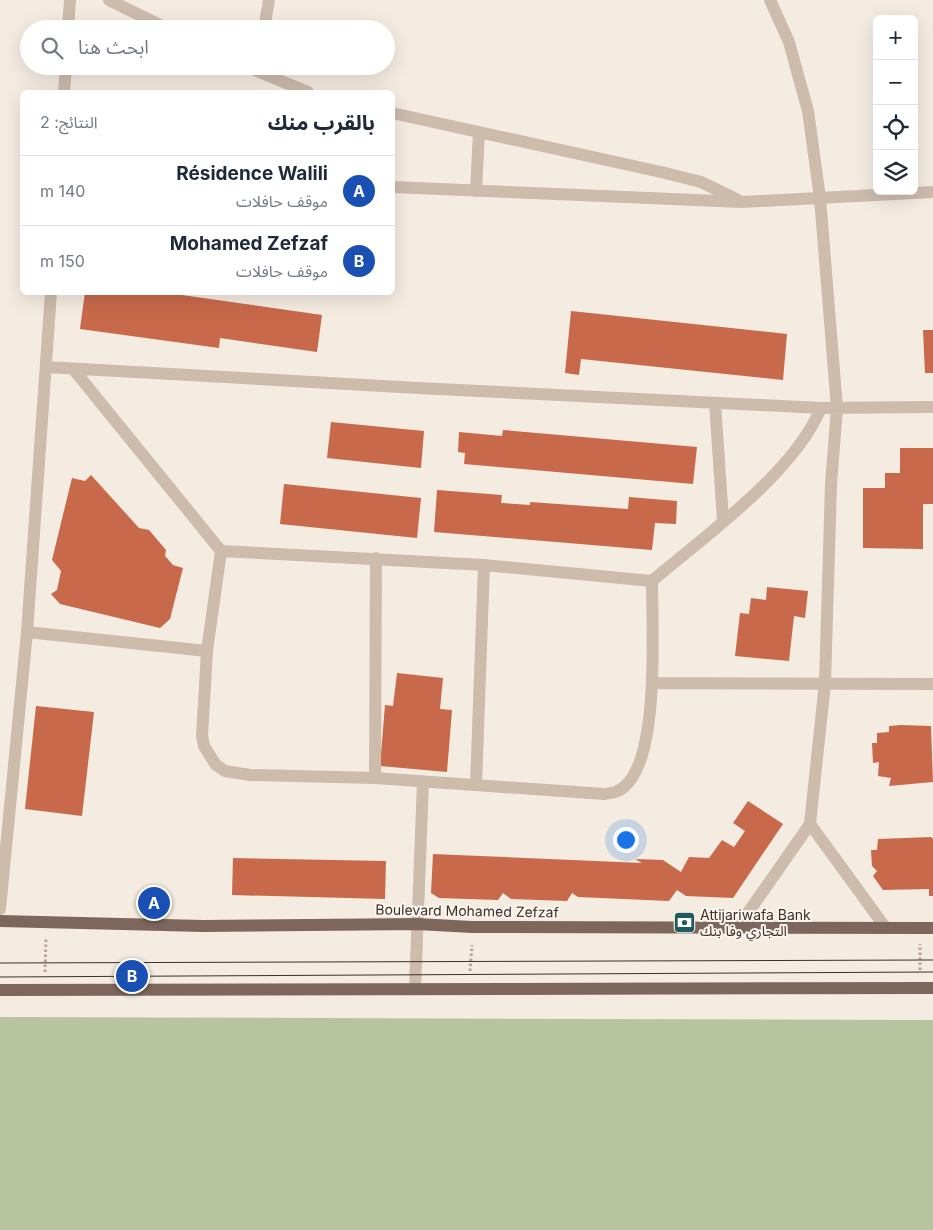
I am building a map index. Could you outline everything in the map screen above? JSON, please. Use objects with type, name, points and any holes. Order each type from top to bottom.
[{"type":"main road","name":"Boulevard Mohamed Zefzaf","points":[[0,921],[203,926],[417,924],[472,927],[933,928]]},
{"type":"main road","points":[[0,990],[933,988]]},
{"type":"street","points":[[69,20],[70,0]]},
{"type":"street","points":[[109,0],[150,20]]},
{"type":"street","points":[[266,20],[269,0]]},
{"type":"street","points":[[738,927],[810,824],[825,684],[832,484],[837,408],[820,198],[808,110],[789,42],[774,3]]},
{"type":"street","points":[[64,90],[65,75]]},
{"type":"street","points":[[269,75],[303,90]]},
{"type":"street","points":[[395,114],[693,180],[723,191],[742,202]]},
{"type":"street","points":[[476,191],[479,132]]},
{"type":"street","points":[[395,187],[742,202],[933,192]]},
{"type":"street","points":[[0,909],[27,632],[51,295]]},
{"type":"street","points":[[46,367],[74,370],[821,408],[933,407]]},
{"type":"street","points":[[74,370],[221,551],[207,651],[202,736],[204,746],[216,765],[225,771],[250,775],[374,778],[604,794],[616,792],[626,786],[643,758],[652,683],[652,581]]},
{"type":"street","points":[[715,403],[723,520]]},
{"type":"street","points":[[221,551],[484,565],[652,581],[757,491],[796,451],[812,429],[821,408]]},
{"type":"street","points":[[374,778],[376,558]]},
{"type":"street","points":[[476,785],[484,565]]},
{"type":"street","points":[[27,632],[207,651]]},
{"type":"street","points":[[652,683],[933,684]]},
{"type":"street","points":[[415,989],[423,782]]},
{"type":"street","points":[[810,824],[885,927]]},
{"type":"path","points":[[44,990],[47,923]]},
{"type":"path","points":[[470,989],[472,927]]},
{"type":"path","points":[[919,988],[920,929]]},
{"type":"green space","points":[[0,1017],[933,1020],[933,1230],[0,1230]]},
{"type":"building","points":[[85,295],[182,295],[322,315],[317,352],[220,338],[219,348],[80,329]]},
{"type":"building","points":[[571,311],[787,334],[783,380],[581,359],[579,375],[565,373]]},
{"type":"building","points":[[923,330],[933,330],[933,373],[925,373]]},
{"type":"building","points":[[331,422],[424,431],[421,468],[327,458]]},
{"type":"building","points":[[503,430],[697,447],[693,484],[464,464],[465,453],[458,452],[459,432],[502,436]]},
{"type":"building","points":[[900,448],[933,448],[933,504],[923,504],[923,549],[863,548],[863,488],[885,488],[885,473],[900,473]]},
{"type":"building","points":[[91,475],[139,528],[149,530],[166,550],[165,556],[173,565],[183,568],[170,619],[160,628],[60,604],[51,594],[57,590],[61,571],[52,560],[72,478],[85,481]]},
{"type":"building","points":[[284,484],[421,498],[417,538],[280,524]]},
{"type":"building","points":[[437,490],[502,495],[501,503],[530,505],[530,502],[628,509],[629,497],[677,501],[676,524],[655,523],[652,550],[434,532]]},
{"type":"building","points":[[767,587],[808,591],[805,618],[794,616],[789,661],[735,656],[740,613],[749,614],[751,598],[766,600]]},
{"type":"building","points":[[397,673],[443,678],[440,709],[452,710],[447,772],[380,766],[385,705],[393,706]]},
{"type":"building","points":[[36,706],[94,712],[82,816],[25,809]]},
{"type":"building","points":[[889,726],[931,726],[933,782],[889,786],[891,778],[878,776],[879,762],[873,763],[872,743],[877,743],[877,733],[889,732]]},
{"type":"building","points":[[748,801],[783,824],[733,898],[686,896],[677,890],[669,901],[578,897],[572,893],[567,901],[511,899],[503,893],[498,900],[439,898],[431,893],[433,854],[642,863],[635,859],[663,860],[681,872],[689,857],[709,858],[722,840],[734,847],[745,831],[733,823]]},
{"type":"building","points":[[931,837],[933,839],[933,896],[929,896],[929,889],[883,890],[873,876],[877,871],[872,866],[871,850],[877,850],[878,839]]},
{"type":"building","points":[[233,858],[386,861],[385,899],[232,895]]},
{"type":"tram line","points":[[0,963],[933,960]]},
{"type":"tram line","points":[[0,977],[933,972]]},
{"type":"place","name":"Résidence Walili","points":[[154,903]]},
{"type":"place","name":"Attijariwafa Bank التجاري وفا بنك","points":[[684,923]]},
{"type":"place","name":"Mohamed Zefzaf","points":[[132,976]]}]
